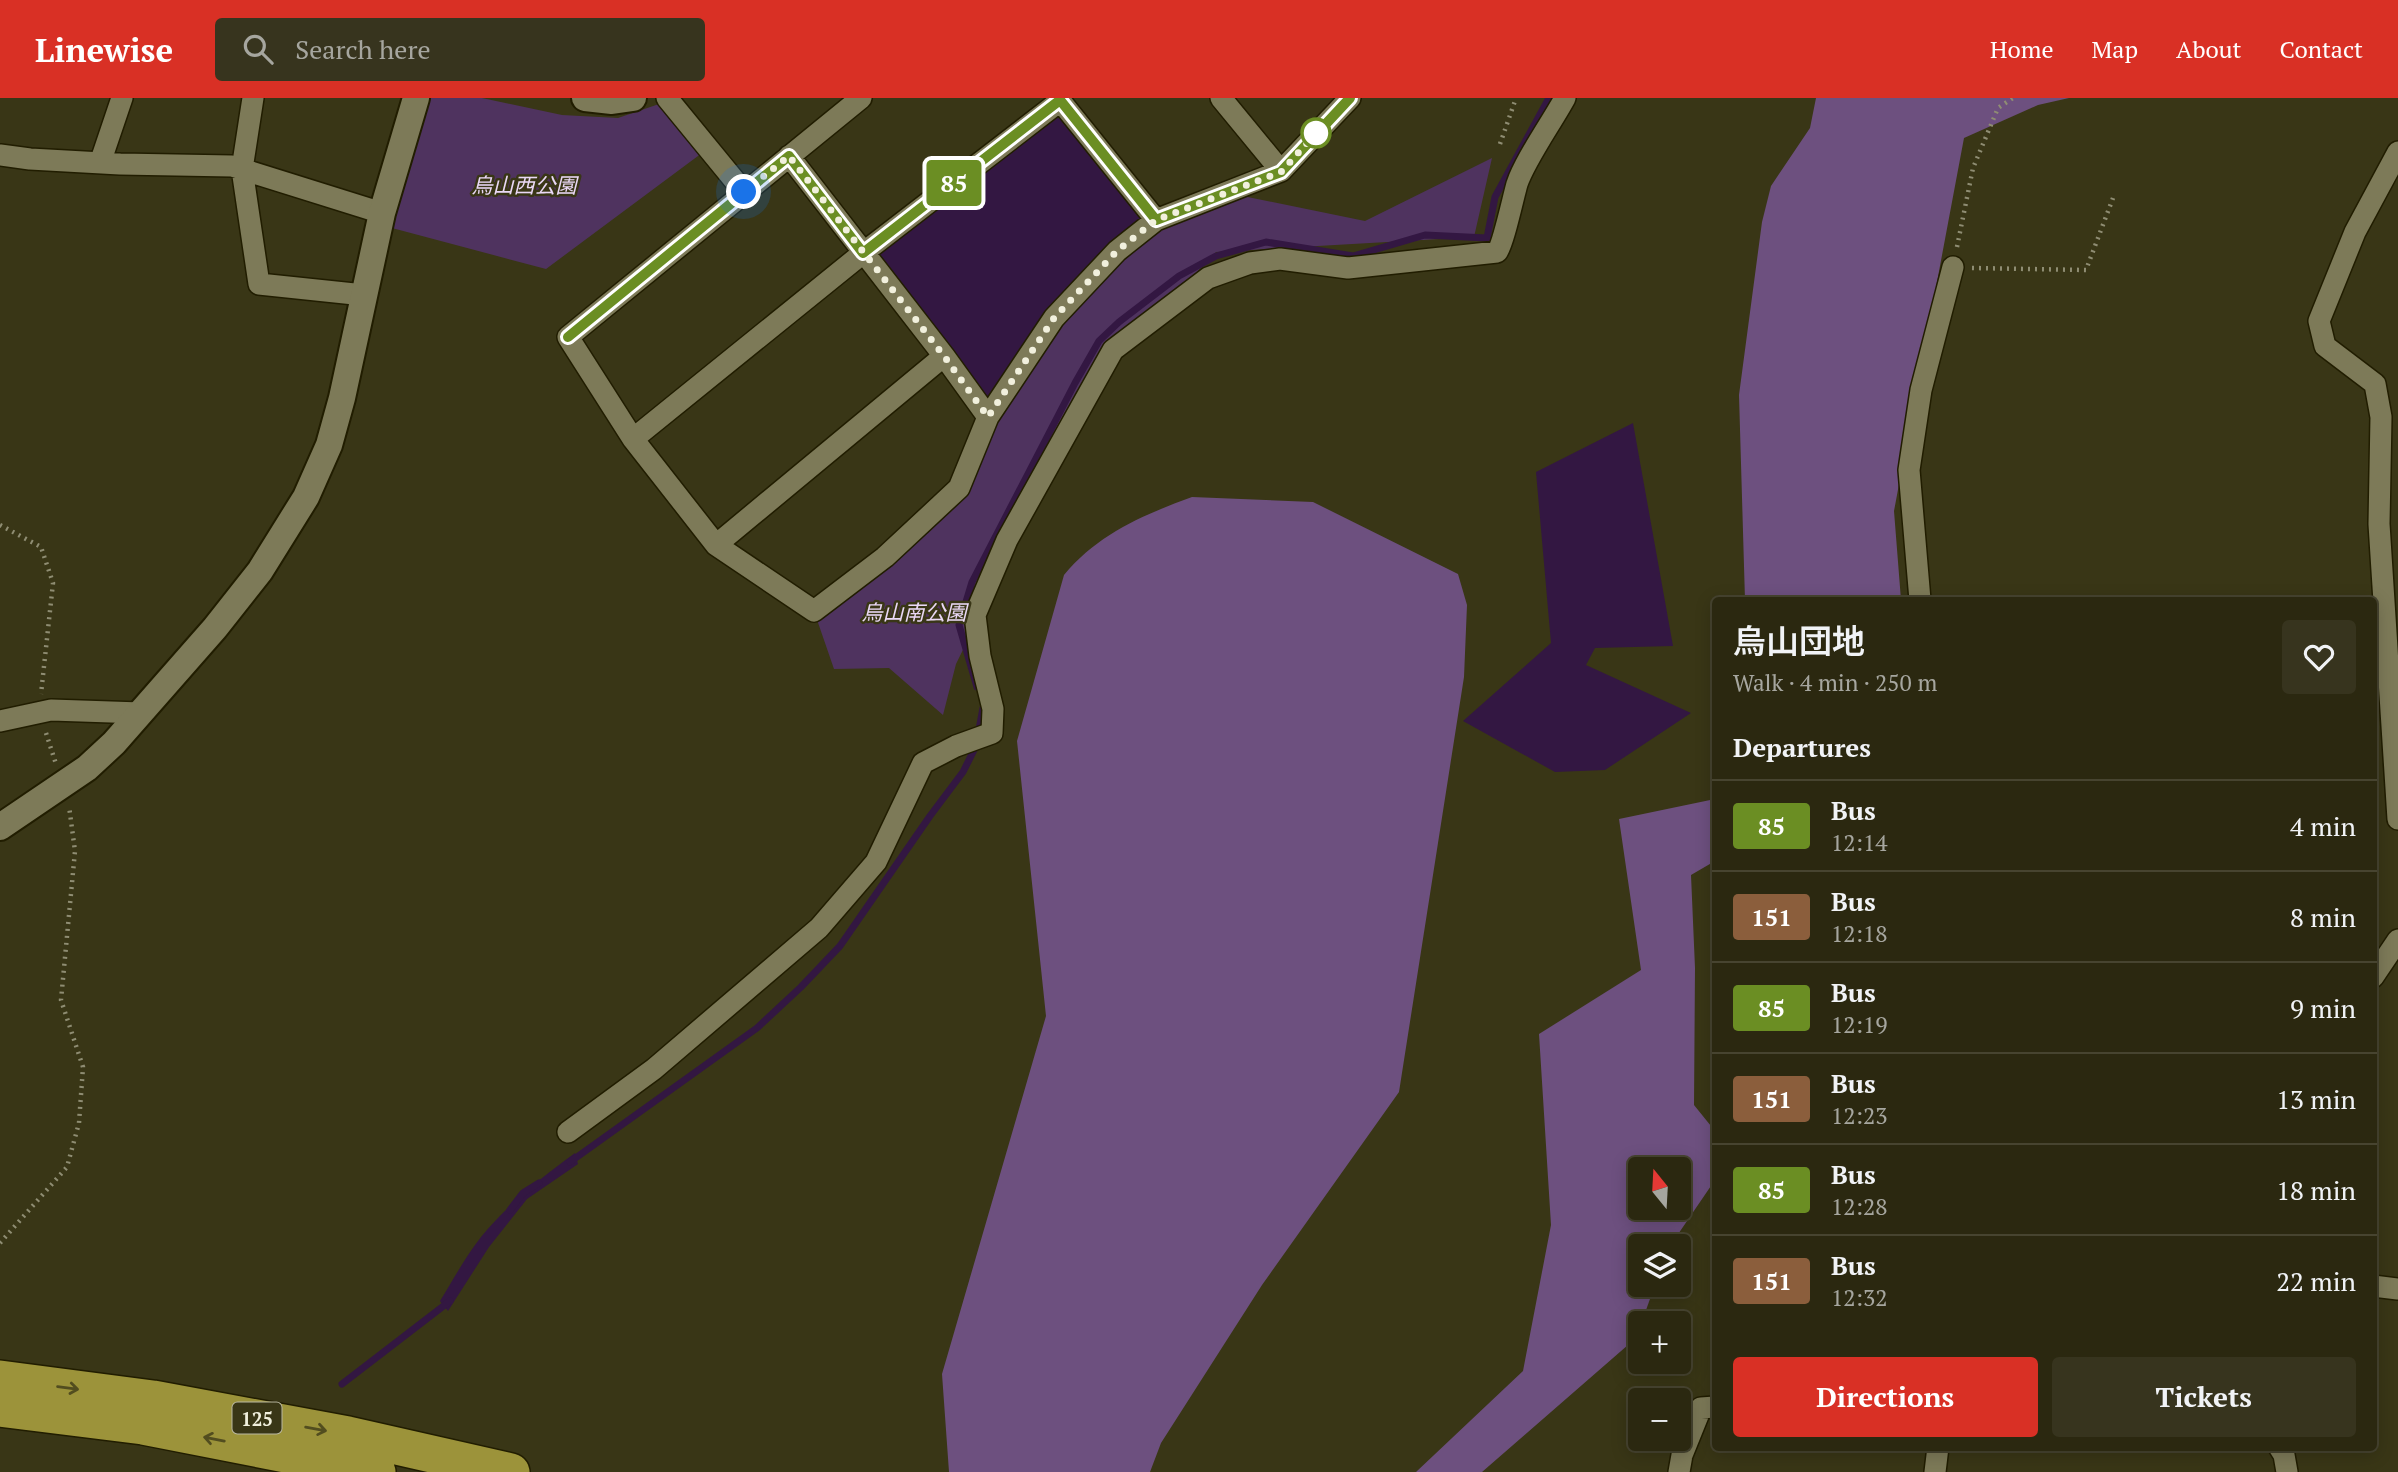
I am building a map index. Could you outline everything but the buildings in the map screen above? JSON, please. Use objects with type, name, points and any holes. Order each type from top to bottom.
[{"type":"highway","name":"125","points":[[0,1380],[153,1399],[348,1435],[510,1472]]},
{"type":"highway","name":"125","points":[[0,1408],[143,1426],[377,1472]]},
{"type":"street","points":[[100,163],[122,98]]},
{"type":"street","points":[[253,98],[242,169],[259,284],[364,295]]},
{"type":"street","points":[[0,827],[87,768],[141,713],[215,628],[260,571],[306,497],[329,445],[339,410],[382,213],[416,98]]},
{"type":"street","points":[[585,98],[612,101],[633,98]]},
{"type":"street","points":[[667,98],[744,192]]},
{"type":"street","points":[[861,98],[568,337],[633,439],[716,545],[814,611],[885,557],[959,488],[988,417],[1054,318],[1117,251],[1156,220],[1281,172],[1350,98]]},
{"type":"street","points":[[1221,98],[1281,172]]},
{"type":"street","points":[[568,1132],[654,1069],[819,928],[876,862],[923,763],[956,746],[992,733],[993,709],[980,656],[975,615],[1007,540],[1113,350],[1208,278],[1250,263],[1280,259],[1348,268],[1497,251],[1502,246],[1505,222],[1518,180],[1565,98]]},
{"type":"street","points":[[633,439],[1059,99],[1156,220]]},
{"type":"street","points":[[2398,152],[2355,232],[2319,321],[2325,346],[2375,384],[2381,417],[2379,524],[2398,819]]},
{"type":"street","points":[[0,155],[100,163],[232,166],[382,213]]},
{"type":"street","points":[[789,156],[988,417]]},
{"type":"street","points":[[1920,597],[1909,470],[1920,390],[1953,267]]},
{"type":"street","points":[[716,545],[944,356]]},
{"type":"street","points":[[0,721],[51,710],[141,713]]},
{"type":"street","points":[[2377,971],[2398,940]]},
{"type":"street","points":[[2377,1286],[2398,1289]]},
{"type":"street","points":[[1679,1472],[1682,1455],[1701,1408],[1712,1407]]},
{"type":"street","points":[[1935,1472],[1938,1451]]},
{"type":"street","points":[[2282,1451],[2287,1472]]},
{"type":"path","points":[[1500,144],[1516,98]]},
{"type":"path","points":[[2012,98],[1998,108],[1973,168],[1953,267],[2086,270],[2113,198]]},
{"type":"path","points":[[0,525],[41,547],[53,583],[39,713],[69,807],[75,851],[61,1000],[83,1067],[79,1123],[67,1167],[0,1243]]},
{"type":"green space","name":"烏山西公園","points":[[429,98],[482,98],[562,115],[618,118],[662,103],[702,153],[546,269],[392,228]]},
{"type":"green space","name":"烏山南公園","points":[[1492,158],[1474,237],[1216,252],[1096,379],[956,664],[943,715],[889,668],[834,669],[814,611],[959,488],[988,417],[1117,251],[1228,193],[1365,221]]},
{"type":"shaded area","points":[[1816,98],[2069,98],[2038,105],[1964,138],[1894,511],[1901,597],[1745,597],[1739,395],[1762,222],[1771,186],[1810,128]]},
{"type":"shaded area","points":[[1064,102],[1160,226],[1117,251],[995,413],[870,253]]},
{"type":"shaded area","points":[[1633,423],[1673,646],[1595,648],[1586,665],[1691,713],[1605,770],[1555,772],[1463,721],[1551,643],[1536,472]]},
{"type":"shaded area","points":[[1192,497],[1313,502],[1458,574],[1467,605],[1464,677],[1399,1092],[1262,1285],[1161,1443],[1150,1472],[949,1472],[942,1374],[1046,1016],[1017,741],[1064,575],[1091,548],[1122,527]]},
{"type":"shaded area","points":[[1712,800],[1712,863],[1691,875],[1695,968],[1694,1105],[1712,1127],[1712,1184],[1691,1215],[1691,1157],[1628,1157],[1628,1220],[1688,1220],[1678,1234],[1628,1234],[1628,1297],[1651,1297],[1646,1311],[1628,1311],[1628,1345],[1482,1472],[1416,1472],[1523,1371],[1551,1225],[1539,1034],[1641,970],[1619,819]]},
{"type":"shaded area","points":[[575,1153],[578,1164],[527,1199],[489,1247],[448,1311],[440,1301],[481,1237],[525,1192]]},
{"type":"waterway","points":[[977,687],[959,625],[972,582],[1099,341],[1119,322],[1179,276],[1216,256],[1266,242],[1353,256],[1425,235],[1487,238],[1495,197],[1549,98]]},
{"type":"waterway","points":[[570,1162],[757,1028],[840,946],[963,772],[976,746],[983,708]]},
{"type":"waterway","points":[[510,1210],[523,1193],[539,1183]]},
{"type":"waterway","points":[[342,1384],[450,1301]]},
{"type":"bus line","name":"85","points":[[568,337],[789,156],[863,253],[1060,100],[1156,220],[1281,172],[1350,98]]},
{"type":"route","points":[[744,192],[789,156],[988,417],[1054,318],[1117,251],[1156,220],[1281,172],[1316,133]]}]
